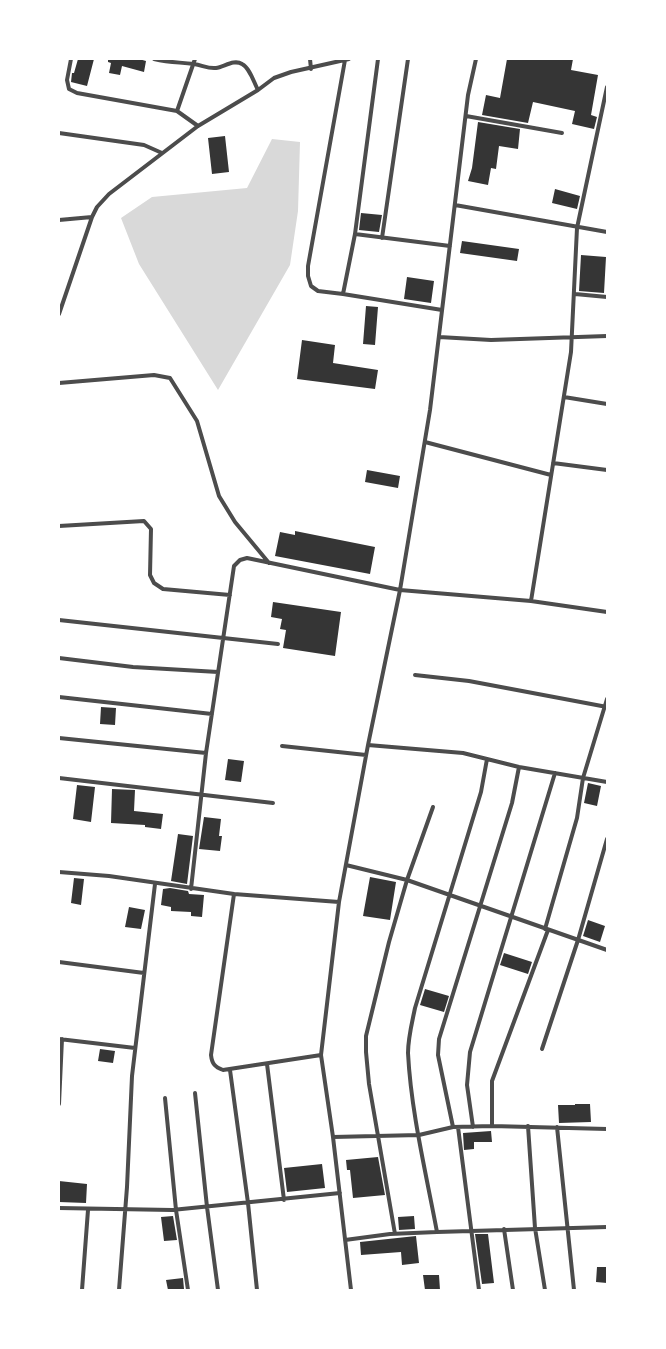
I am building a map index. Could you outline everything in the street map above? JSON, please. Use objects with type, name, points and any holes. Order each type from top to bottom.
[{"type":"street","points":[[71,59],[68,80],[69,89],[77,93],[178,111],[198,126]]},
{"type":"street","points":[[154,59],[170,63],[195,61],[216,68],[235,62],[242,64],[248,69],[258,90]]},
{"type":"street","points":[[310,59],[311,69]]},
{"type":"street","points":[[343,294],[355,234],[378,59]]},
{"type":"street","points":[[382,238],[408,59]]},
{"type":"street","points":[[351,1290],[333,1137],[321,1055],[339,902],[366,755],[400,590],[425,442],[468,95],[476,59]]},
{"type":"street","points":[[59,314],[92,218],[97,207],[109,194],[198,126],[258,90],[274,78],[291,72],[311,69],[347,60],[308,266],[310,286],[318,290],[442,310]]},
{"type":"street","points":[[178,111],[195,61]]},
{"type":"street","points":[[530,601],[564,397],[572,336],[577,228],[607,87]]},
{"type":"street","points":[[466,116],[562,133]]},
{"type":"street","points":[[59,133],[144,145],[162,152]]},
{"type":"street","points":[[455,204],[577,228],[607,232]]},
{"type":"street","points":[[59,220],[92,218]]},
{"type":"street","points":[[355,234],[450,246]]},
{"type":"street","points":[[575,294],[607,297]]},
{"type":"street","points":[[439,337],[491,340],[572,336],[607,336]]},
{"type":"street","points":[[59,383],[154,374],[170,378],[197,421],[219,496],[235,522],[270,563]]},
{"type":"street","points":[[564,397],[607,404]]},
{"type":"street","points":[[425,442],[550,475]]},
{"type":"street","points":[[553,463],[607,470]]},
{"type":"street","points":[[59,526],[144,521],[151,529],[150,575],[154,583],[163,589],[230,595]]},
{"type":"street","points":[[191,889],[206,753],[223,638],[234,566],[240,560],[247,558],[400,590],[530,601],[607,612]]},
{"type":"street","points":[[59,620],[278,644]]},
{"type":"street","points":[[59,658],[134,667],[218,672]]},
{"type":"street","points":[[415,675],[469,681],[606,707]]},
{"type":"street","points":[[59,697],[212,714]]},
{"type":"street","points":[[492,1126],[492,1081],[547,930],[577,818],[583,778],[606,707],[607,699]]},
{"type":"street","points":[[59,738],[206,753]]},
{"type":"street","points":[[282,746],[366,755]]},
{"type":"street","points":[[368,746],[463,753],[519,767],[607,782]]},
{"type":"street","points":[[437,1232],[419,1134],[408,1052],[410,1030],[415,1008],[481,792],[487,759]]},
{"type":"street","points":[[452,1128],[438,1055],[439,1039],[512,803],[519,767]]},
{"type":"street","points":[[473,1127],[467,1085],[470,1052],[555,773]]},
{"type":"street","points":[[59,778],[273,803]]},
{"type":"street","points":[[395,1234],[368,1076],[366,1036],[389,942],[407,880],[433,807]]},
{"type":"street","points":[[542,1049],[578,940],[607,838]]},
{"type":"street","points":[[346,864],[407,880],[607,950]]},
{"type":"street","points":[[59,872],[109,876],[155,884],[234,894],[339,902]]},
{"type":"street","points":[[119,1290],[135,1048],[155,884]]},
{"type":"street","points":[[234,894],[211,1055],[212,1062],[216,1068],[230,1070],[321,1055]]},
{"type":"street","points":[[59,962],[144,973]]},
{"type":"street","points":[[59,1104],[61,1039],[135,1048]]},
{"type":"street","points":[[268,1064],[284,1200]]},
{"type":"street","points":[[230,1070],[248,1203],[257,1290]]},
{"type":"street","points":[[195,1093],[207,1207],[218,1290]]},
{"type":"street","points":[[165,1098],[176,1210],[188,1290]]},
{"type":"street","points":[[333,1137],[419,1134],[458,1127],[492,1126],[607,1129]]},
{"type":"street","points":[[528,1126],[536,1228],[545,1290]]},
{"type":"street","points":[[458,1127],[479,1290]]},
{"type":"street","points":[[557,1127],[569,1227],[574,1290]]},
{"type":"street","points":[[59,1208],[88,1210],[176,1210],[340,1193]]},
{"type":"street","points":[[82,1290],[88,1210]]},
{"type":"street","points":[[345,1240],[395,1234],[471,1230],[607,1227]]},
{"type":"street","points":[[504,1229],[513,1290]]},
{"type":"shaded area","points":[[272,139],[300,142],[298,211],[290,265],[218,390],[139,264],[121,218],[152,197],[247,188]]},
{"type":"building","points":[[78,59],[94,59],[87,86],[71,82],[72,73],[74,73]]},
{"type":"building","points":[[108,59],[139,59],[146,61],[144,72],[122,66],[120,75],[109,73],[111,63],[108,62]]},
{"type":"building","points":[[507,59],[573,59],[571,70],[598,75],[591,115],[597,117],[594,129],[572,124],[575,111],[533,102],[528,123],[482,115],[486,95],[500,98]]},
{"type":"building","points":[[478,122],[520,129],[518,149],[499,146],[496,169],[491,168],[488,185],[468,181],[472,168]]},
{"type":"building","points":[[225,136],[229,172],[212,174],[208,138]]},
{"type":"building","points":[[555,189],[580,196],[577,209],[552,203]]},
{"type":"building","points":[[361,213],[382,215],[379,232],[359,230]]},
{"type":"building","points":[[462,241],[519,249],[517,261],[460,253]]},
{"type":"building","points":[[581,255],[606,257],[604,293],[579,291]]},
{"type":"building","points":[[407,277],[434,281],[431,303],[404,299]]},
{"type":"building","points":[[366,306],[378,307],[375,345],[363,344]]},
{"type":"building","points":[[302,340],[335,345],[333,363],[378,370],[375,389],[297,379]]},
{"type":"building","points":[[367,470],[400,476],[398,488],[365,482]]},
{"type":"building","points":[[295,531],[375,547],[370,574],[275,556],[280,532],[295,535]]},
{"type":"building","points":[[273,602],[341,612],[335,656],[283,648],[286,630],[280,629],[282,619],[271,617]]},
{"type":"building","points":[[101,707],[116,708],[115,725],[100,724]]},
{"type":"building","points":[[228,759],[244,761],[241,782],[225,780]]},
{"type":"building","points":[[588,783],[601,786],[597,806],[584,803]]},
{"type":"building","points":[[77,785],[95,787],[91,822],[73,819]]},
{"type":"building","points":[[112,789],[135,790],[134,811],[163,814],[161,829],[145,827],[145,825],[111,823]]},
{"type":"building","points":[[204,817],[221,819],[219,836],[222,836],[220,851],[199,849]]},
{"type":"building","points":[[178,834],[193,836],[187,884],[171,881]]},
{"type":"building","points":[[370,877],[396,882],[390,920],[363,916]]},
{"type":"building","points":[[74,878],[84,879],[81,905],[71,903]]},
{"type":"building","points":[[170,888],[188,891],[189,894],[204,895],[202,917],[191,916],[191,912],[171,911],[171,907],[161,905],[163,889]]},
{"type":"building","points":[[129,907],[145,910],[141,929],[125,927]]},
{"type":"building","points":[[588,920],[605,926],[600,942],[583,936]]},
{"type":"building","points":[[504,953],[532,962],[528,974],[500,965]]},
{"type":"building","points":[[425,989],[449,996],[444,1012],[420,1005]]},
{"type":"building","points":[[100,1049],[115,1051],[113,1063],[98,1061]]},
{"type":"building","points":[[590,1104],[591,1122],[559,1123],[558,1105]]},
{"type":"building","points":[[491,1131],[492,1142],[474,1142],[474,1149],[464,1150],[463,1133]]},
{"type":"building","points":[[378,1157],[385,1195],[353,1198],[350,1170],[347,1170],[346,1160]]},
{"type":"building","points":[[322,1164],[325,1188],[287,1192],[284,1168]]},
{"type":"building","points":[[59,1181],[87,1184],[86,1203],[59,1202]]},
{"type":"building","points":[[173,1216],[177,1240],[164,1241],[161,1217]]},
{"type":"building","points":[[414,1216],[415,1229],[399,1230],[398,1217]]},
{"type":"building","points":[[475,1234],[488,1234],[494,1283],[482,1284]]},
{"type":"building","points":[[416,1236],[419,1263],[402,1265],[401,1252],[361,1255],[360,1242]]},
{"type":"building","points":[[597,1267],[607,1267],[607,1283],[596,1282]]},
{"type":"building","points":[[423,1275],[439,1275],[440,1290],[425,1290]]},
{"type":"building","points":[[183,1278],[184,1289],[168,1290],[166,1280]]}]
